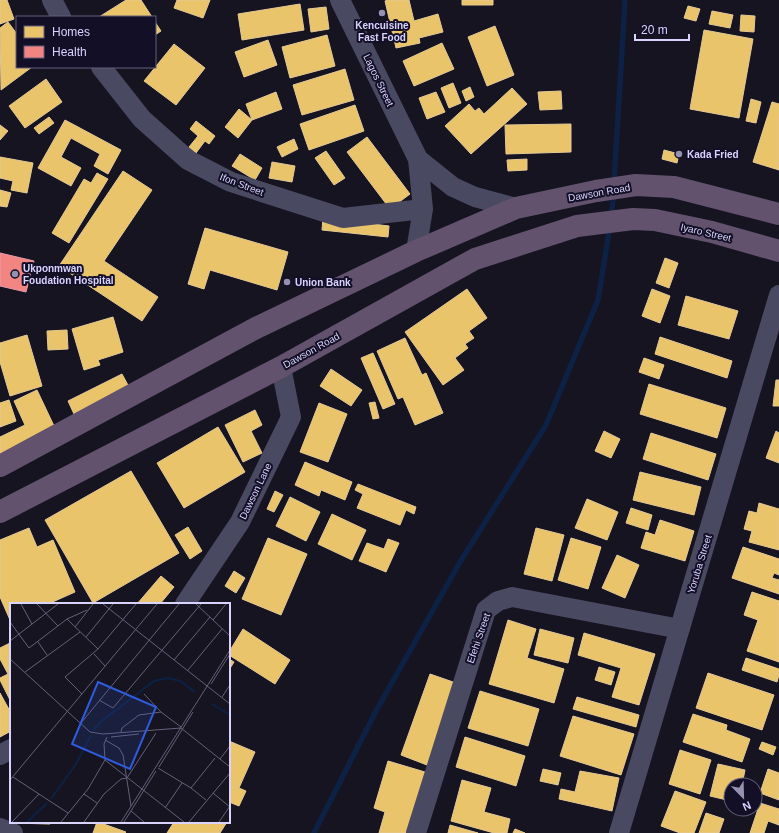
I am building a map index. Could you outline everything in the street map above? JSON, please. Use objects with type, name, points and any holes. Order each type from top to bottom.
[{"type":"highway","name":"Dawson Road","points":[[0,466],[256,328],[416,252],[516,208],[596,191],[636,185],[674,187],[779,214]]},
{"type":"highway","name":"Dawson Road","points":[[0,512],[281,367],[475,259],[577,226],[633,218]]},
{"type":"highway","name":"Iyaro Street","points":[[633,218],[655,220],[712,232],[779,251]]},
{"type":"street","points":[[52,0],[61,16]]},
{"type":"street","name":"Lagos Street","points":[[340,0],[418,159]]},
{"type":"street","name":"Ifon Street","points":[[102,68],[142,119],[188,160],[231,182],[343,218],[423,209]]},
{"type":"street","points":[[418,159],[453,187],[475,197],[516,208]]},
{"type":"street","points":[[416,252],[423,209],[418,159]]},
{"type":"street","name":"Yoruba Street","points":[[619,833],[779,295]]},
{"type":"street","name":"Dawson Lane","points":[[186,603],[240,522],[291,417],[281,367]]},
{"type":"street","name":"Efehi Street","points":[[416,833],[486,610],[498,601],[512,598],[680,629]]},
{"type":"street","points":[[0,755],[10,750]]},
{"type":"street","points":[[0,828],[13,833]]},
{"type":"building: Homes","points":[[0,0],[7,0],[14,19],[0,24]]},
{"type":"building: Homes","points":[[126,0],[141,0],[151,16],[101,16]]},
{"type":"building: Homes","points":[[177,0],[210,0],[203,18],[174,8]]},
{"type":"building: Homes","points":[[409,0],[414,21],[438,14],[443,32],[419,38],[420,43],[396,48],[385,1]]},
{"type":"building: Homes","points":[[462,0],[493,0],[493,5],[462,5]]},
{"type":"building: Homes","points":[[300,4],[304,30],[242,40],[238,14]]},
{"type":"building: Homes","points":[[688,6],[700,9],[696,21],[684,18]]},
{"type":"building: Homes","points":[[326,7],[329,29],[311,32],[308,9]]},
{"type":"building: Homes","points":[[712,11],[733,15],[730,28],[709,24]]},
{"type":"building: Homes","points":[[741,15],[755,16],[754,32],[740,31]]},
{"type":"building: Homes","points":[[8,22],[16,33],[16,68],[31,68],[1,90],[0,28]]},
{"type":"building: Homes","points":[[156,24],[161,31],[156,34]]},
{"type":"building: Homes","points":[[495,26],[514,75],[487,86],[468,37]]},
{"type":"building: Homes","points":[[704,30],[753,39],[739,118],[690,109]]},
{"type":"building: Homes","points":[[327,35],[335,66],[290,78],[282,47]]},
{"type":"building: Homes","points":[[268,40],[277,65],[244,77],[235,52]]},
{"type":"building: Homes","points":[[442,43],[454,69],[414,86],[403,61]]},
{"type":"building: Homes","points":[[174,44],[205,68],[176,105],[144,81]]},
{"type":"building: Homes","points":[[345,69],[354,100],[302,115],[293,85]]},
{"type":"building: Homes","points":[[46,79],[62,102],[25,128],[9,106]]},
{"type":"building: Homes","points":[[453,83],[461,103],[449,108],[441,88]]},
{"type":"building: Homes","points":[[470,87],[474,97],[466,101],[462,91]]},
{"type":"building: Homes","points":[[512,88],[527,104],[471,154],[445,126],[469,104],[475,111],[479,108],[484,114]]},
{"type":"building: Homes","points":[[561,91],[562,109],[540,110],[538,92]]},
{"type":"building: Homes","points":[[276,92],[282,109],[252,120],[246,104]]},
{"type":"building: Homes","points":[[436,92],[445,112],[427,119],[419,98]]},
{"type":"building: Homes","points":[[751,99],[761,102],[756,123],[746,121]]},
{"type":"building: Homes","points":[[772,102],[779,104],[779,170],[753,162]]},
{"type":"building: Homes","points":[[355,105],[364,131],[309,150],[300,124]]},
{"type":"building: Homes","points":[[239,109],[252,120],[238,138],[225,127]]},
{"type":"building: Homes","points":[[49,117],[54,123],[39,134],[34,128]]},
{"type":"building: Homes","points":[[65,120],[121,150],[108,174],[94,166],[100,154],[71,138],[61,157],[81,168],[71,186],[38,168]]},
{"type":"building: Homes","points":[[196,121],[215,136],[209,144],[205,141],[196,153],[189,147],[198,136],[190,129]]},
{"type":"building: Homes","points":[[571,124],[571,152],[506,154],[505,125]]},
{"type":"building: Homes","points":[[0,125],[8,131],[0,140]]},
{"type":"building: Homes","points":[[367,137],[410,194],[390,209],[347,152]]},
{"type":"building: Homes","points":[[294,139],[298,149],[282,157],[277,147]]},
{"type":"building: Homes","points":[[664,150],[679,154],[677,163],[662,159]]},
{"type":"building: Homes","points":[[326,151],[345,178],[334,185],[315,158]]},
{"type":"building: Homes","points":[[240,154],[262,168],[255,180],[232,166]]},
{"type":"building: Homes","points":[[0,157],[33,163],[27,193],[11,190],[13,181],[0,178]]},
{"type":"building: Homes","points":[[527,159],[527,170],[508,171],[507,160]]},
{"type":"building: Homes","points":[[272,162],[295,166],[292,182],[269,178]]},
{"type":"building: Homes","points":[[123,171],[152,190],[104,261],[158,297],[142,321],[59,266]]},
{"type":"building: Homes","points":[[97,173],[108,179],[69,243],[52,233],[84,179],[91,183]]},
{"type":"building: Homes","points":[[0,190],[11,193],[7,207],[0,206]]},
{"type":"building: Homes","points":[[323,218],[389,226],[388,237],[322,230]]},
{"type":"building: Homes","points":[[205,228],[288,252],[277,290],[210,270],[204,289],[188,284]]},
{"type":"building: Homes","points":[[665,258],[678,263],[669,288],[656,283]]},
{"type":"building: Homes","points":[[467,289],[487,318],[469,331],[474,338],[465,344],[468,348],[455,358],[464,370],[443,385],[405,332]]},
{"type":"building: Homes","points":[[652,289],[670,296],[660,323],[642,316]]},
{"type":"building: Homes","points":[[686,296],[738,311],[729,339],[678,325]]},
{"type":"building: Homes","points":[[113,317],[123,352],[98,360],[100,365],[84,370],[72,329]]},
{"type":"building: Homes","points":[[67,330],[68,349],[48,350],[47,331]]},
{"type":"building: Homes","points":[[27,335],[42,386],[10,396],[0,362],[0,343]]},
{"type":"building: Homes","points":[[660,337],[732,361],[727,378],[655,354]]},
{"type":"building: Homes","points":[[405,338],[422,375],[426,373],[443,413],[415,425],[403,397],[398,399],[377,351]]},
{"type":"building: Homes","points":[[373,353],[395,404],[383,409],[361,358]]},
{"type":"building: Homes","points":[[644,358],[664,365],[659,379],[639,372]]},
{"type":"building: Homes","points":[[331,369],[362,390],[351,406],[320,386]]},
{"type":"building: Homes","points":[[122,374],[129,387],[74,414],[68,401]]},
{"type":"building: Homes","points":[[776,380],[779,380],[779,406],[773,406]]},
{"type":"building: Homes","points":[[649,384],[726,408],[717,438],[640,414]]},
{"type":"building: Homes","points":[[37,390],[55,428],[0,454],[0,437],[25,425],[14,401]]},
{"type":"building: Homes","points":[[9,400],[16,421],[0,427],[0,403]]},
{"type":"building: Homes","points":[[375,402],[379,418],[373,419],[369,403]]},
{"type":"building: Homes","points":[[319,403],[347,414],[328,462],[300,452]]},
{"type":"building: Homes","points":[[255,410],[262,425],[251,431],[262,453],[243,462],[225,425]]},
{"type":"building: Homes","points":[[218,427],[245,472],[184,508],[157,463]]},
{"type":"building: Homes","points":[[604,431],[620,439],[611,458],[595,451]]},
{"type":"building: Homes","points":[[776,431],[779,433],[779,463],[766,458]]},
{"type":"building: Homes","points":[[651,433],[716,454],[708,480],[643,459]]},
{"type":"building: Homes","points":[[305,462],[352,482],[345,500],[321,490],[319,496],[295,485]]},
{"type":"building: Homes","points":[[131,471],[179,553],[93,603],[45,520]]},
{"type":"building: Homes","points":[[640,472],[701,487],[694,515],[633,500]]},
{"type":"building: Homes","points":[[358,484],[416,507],[414,514],[406,510],[400,525],[357,508],[363,494],[355,490]]},
{"type":"building: Homes","points":[[275,491],[283,495],[274,512],[267,509]]},
{"type":"building: Homes","points":[[290,497],[320,512],[306,541],[276,526]]},
{"type":"building: Homes","points":[[587,499],[618,512],[607,540],[575,528]]},
{"type":"building: Homes","points":[[759,503],[779,509],[779,550],[749,542],[752,531],[744,529],[749,511],[757,513]]},
{"type":"building: Homes","points":[[631,508],[652,515],[648,530],[626,523]]},
{"type":"building: Homes","points":[[332,514],[366,530],[352,560],[318,544]]},
{"type":"building: Homes","points":[[660,520],[694,531],[685,561],[641,548],[646,532],[655,535]]},
{"type":"building: Homes","points":[[188,527],[202,551],[190,559],[175,535]]},
{"type":"building: Homes","points":[[29,528],[37,547],[53,540],[75,592],[50,603],[10,603],[10,620],[0,597],[0,540]]},
{"type":"building: Homes","points":[[536,528],[564,535],[552,581],[524,574]]},
{"type":"building: Homes","points":[[268,538],[307,554],[281,615],[242,599]]},
{"type":"building: Homes","points":[[571,538],[601,547],[588,589],[558,580]]},
{"type":"building: Homes","points":[[388,539],[399,543],[386,572],[359,561],[367,543],[384,549]]},
{"type":"building: Homes","points":[[743,547],[779,559],[779,575],[774,573],[772,578],[779,580],[779,594],[732,578]]},
{"type":"building: Homes","points":[[617,555],[639,565],[625,598],[602,588]]},
{"type":"building: Homes","points":[[234,571],[245,578],[236,593],[225,586]]},
{"type":"building: Homes","points":[[161,576],[174,587],[161,603],[138,603]]},
{"type":"building: Homes","points":[[752,592],[779,601],[779,662],[747,651],[758,620],[744,615]]},
{"type":"building: Homes","points":[[508,620],[536,629],[527,658],[564,669],[554,703],[489,684]]},
{"type":"building: Homes","points":[[243,629],[290,660],[275,684],[230,656],[230,650]]},
{"type":"building: Homes","points":[[540,629],[574,638],[568,663],[534,655]]},
{"type":"building: Homes","points":[[584,633],[655,654],[639,705],[612,697],[621,668],[578,655]]},
{"type":"building: Homes","points":[[10,643],[10,700],[0,680],[0,678],[8,674],[0,659],[0,648]]},
{"type":"building: Homes","points":[[746,658],[779,669],[777,682],[742,670]]},
{"type":"building: Homes","points":[[230,660],[234,662],[230,668]]},
{"type":"building: Homes","points":[[599,667],[615,672],[611,685],[595,680]]},
{"type":"building: Homes","points":[[708,673],[774,695],[762,730],[696,708]]},
{"type":"building: Homes","points":[[430,674],[456,683],[427,765],[401,755]]},
{"type":"building: Homes","points":[[480,691],[539,709],[528,746],[468,728]]},
{"type":"building: Homes","points":[[0,693],[10,711],[10,732],[0,737]]},
{"type":"building: Homes","points":[[577,697],[639,715],[636,727],[573,709]]},
{"type":"building: Homes","points":[[693,714],[727,725],[726,730],[750,739],[742,762],[683,742]]},
{"type":"building: Homes","points":[[573,716],[634,734],[621,775],[560,756]]},
{"type":"building: Homes","points":[[465,737],[525,756],[516,786],[456,767]]},
{"type":"building: Homes","points":[[230,741],[255,752],[239,788],[246,791],[239,806],[230,802]]},
{"type":"building: Homes","points":[[762,742],[776,747],[773,755],[759,749]]},
{"type":"building: Homes","points":[[680,750],[711,760],[700,794],[669,784]]},
{"type":"building: Homes","points":[[388,761],[425,772],[407,833],[379,833],[385,812],[374,808]]},
{"type":"building: Homes","points":[[718,764],[745,770],[744,777],[723,777],[723,799],[710,796]]},
{"type":"building: Homes","points":[[543,769],[561,773],[558,785],[540,781]]},
{"type":"building: Homes","points":[[768,769],[779,773],[779,800],[763,794],[763,784]]},
{"type":"building: Homes","points":[[580,771],[619,778],[612,811],[559,799],[561,789],[575,792]]},
{"type":"building: Homes","points":[[462,780],[491,788],[484,812],[510,819],[507,833],[494,833],[451,821]]},
{"type":"building: Homes","points":[[675,791],[706,802],[694,833],[680,833],[661,826]]},
{"type":"building: Homes","points":[[763,804],[779,809],[779,825],[768,821],[764,833],[750,833],[755,817],[763,817]]},
{"type":"building: Homes","points":[[706,813],[724,819],[719,833],[699,833]]},
{"type":"building: Homes","points":[[13,823],[50,823],[50,824]]},
{"type":"building: Homes","points":[[97,823],[101,823],[126,832],[125,833],[93,833]]},
{"type":"building: Homes","points":[[173,823],[226,823],[220,833],[167,833]]},
{"type":"building: Homes","points":[[450,825],[478,833],[448,833]]},
{"type":"building: Homes","points":[[515,829],[525,833],[513,833]]},
{"type":"building: Health","name":"Ukponmwan Foudation Hospital","points":[[0,253],[34,261],[26,292],[0,286]]},
{"type":"waterway","points":[[614,183],[625,0]]},
{"type":"waterway","points":[[611,217],[614,192]]},
{"type":"waterway","points":[[314,833],[376,711],[460,562],[546,425],[598,300],[610,226]]},
{"type":"place","name":"Kencuisine Fast Food","points":[[382,13]]},
{"type":"place","name":"Kada Fried","points":[[679,154]]},
{"type":"place","name":"Ukponmwan Foudation Hospital","points":[[15,274]]},
{"type":"place","name":"Union Bank","points":[[287,282]]}]
